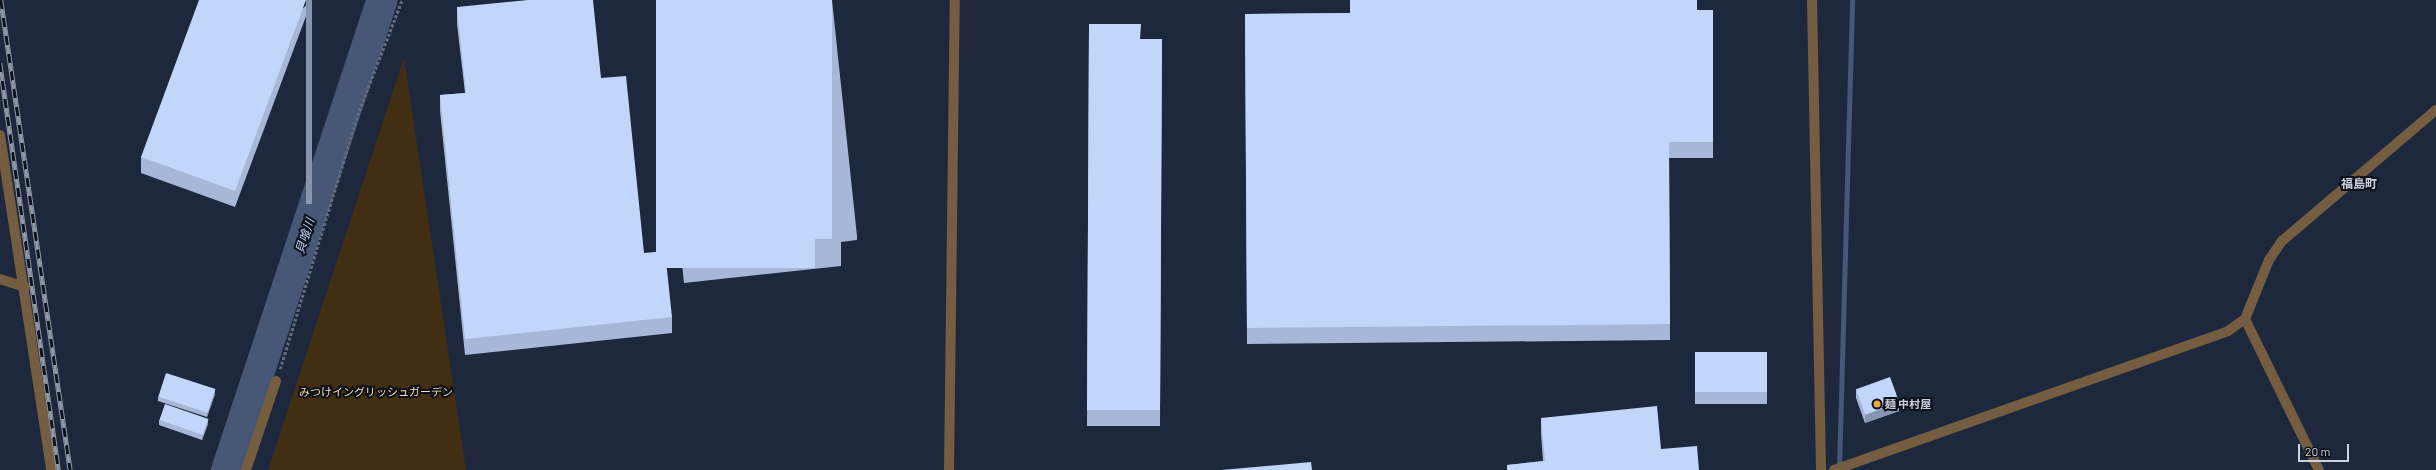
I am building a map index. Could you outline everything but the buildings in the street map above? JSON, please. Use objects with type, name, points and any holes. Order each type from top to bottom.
[{"type":"street","points":[[949,470],[955,0]]},
{"type":"street","points":[[1812,0],[1821,470]]},
{"type":"street","points":[[1834,470],[2228,331],[2245,320],[2269,260],[2282,241],[2436,110]]},
{"type":"street","points":[[0,135],[24,287],[50,470]]},
{"type":"street","points":[[0,279],[24,287]]},
{"type":"street","points":[[2245,320],[2319,470]]},
{"type":"street","points":[[246,470],[276,381]]},
{"type":"path","points":[[276,381],[359,111],[402,0]]},
{"type":"green space","name":"みつけイングリッシュガーデン","points":[[404,58],[466,470],[268,470]]},
{"type":"waterway","name":"貝喰川","points":[[226,470],[381,0]]},
{"type":"waterway","points":[[1839,469],[1852,0]]},
{"type":"railway","points":[[1,0],[70,470]]},
{"type":"railway","points":[[0,63],[59,470]]},
{"type":"place","name":"麺 中村屋","points":[[1877,404]]},
{"type":"district","name":"福島町","points":[[2359,184]]}]
